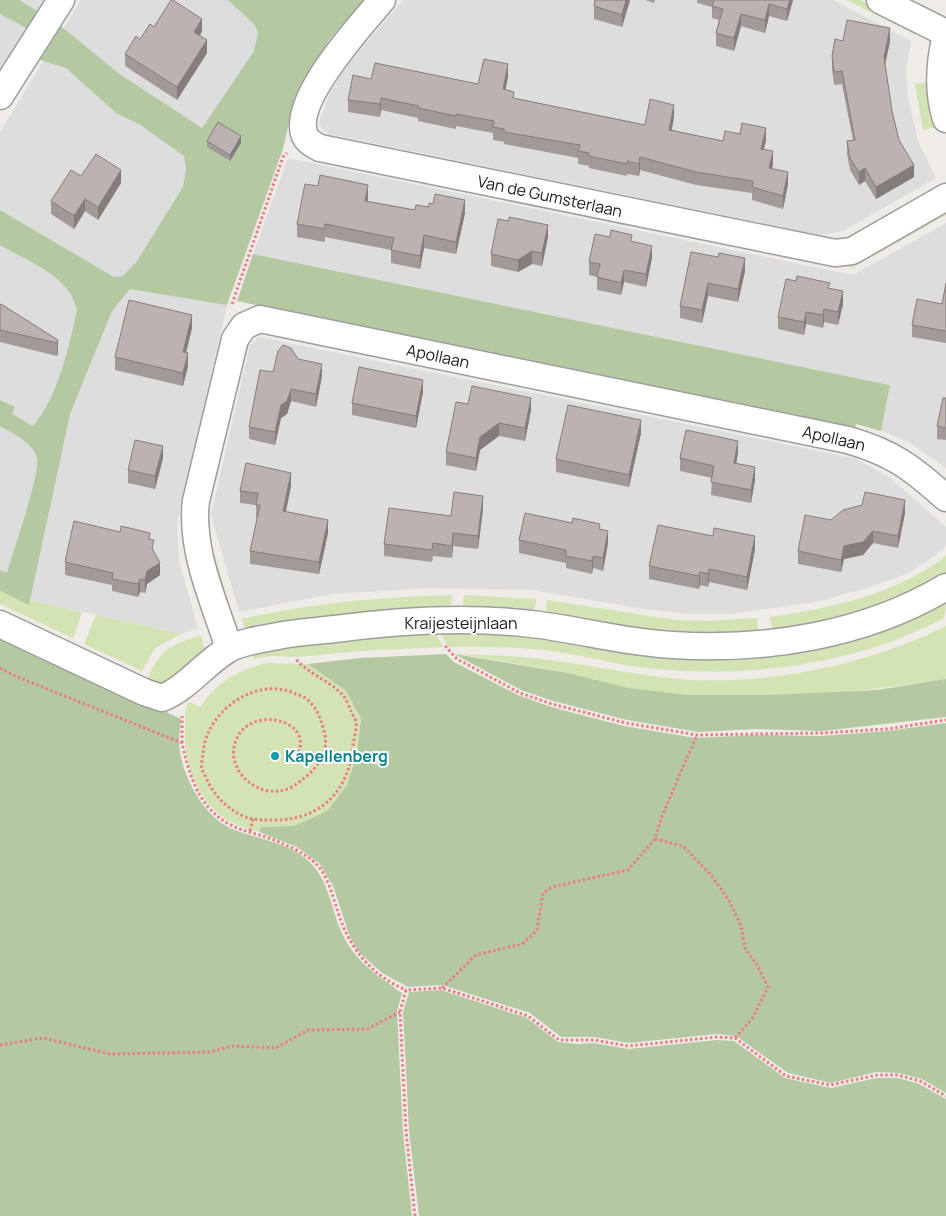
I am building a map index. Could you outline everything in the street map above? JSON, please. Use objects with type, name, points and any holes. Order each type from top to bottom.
[{"type":"street","points":[[0,96],[61,0]]},
{"type":"street","points":[[306,138],[303,126],[316,86],[346,41],[382,0]]},
{"type":"street","points":[[880,0],[946,34],[939,82],[946,119]]},
{"type":"street","name":"Van de Gumsterlaan","points":[[306,138],[312,144],[329,150],[835,253],[852,251],[946,197]]},
{"type":"street","name":"Apollaan","points":[[229,648],[199,553],[194,521],[196,501],[235,339],[244,326],[260,319],[848,440],[873,447],[897,458],[912,468],[946,498]]},
{"type":"street","name":"Kraijesteijnlaan","points":[[0,624],[144,692],[162,698],[176,693],[229,648],[284,635],[364,625],[492,621],[540,625],[674,646],[742,645],[821,635],[860,625],[892,614],[946,587]]},
{"type":"path","points":[[234,296],[283,157],[292,146],[306,138]]},
{"type":"path","points":[[432,622],[447,650],[456,659],[520,693],[552,704],[626,723],[697,735],[754,732],[822,733],[887,728],[946,720]]},
{"type":"path","points":[[284,635],[296,660],[343,694],[356,721],[352,754],[344,783],[324,807],[291,819],[263,821],[244,816],[225,805],[212,790],[202,769],[203,746],[210,727],[232,703],[246,695],[265,689],[286,689],[307,699],[320,715],[326,737],[322,761],[308,776],[291,788],[270,792],[251,784],[237,771],[232,752],[239,734],[252,724],[266,718],[280,719],[292,728],[300,739],[300,749],[298,753],[294,753]]},
{"type":"path","points":[[0,668],[15,676],[182,743],[189,777],[210,808],[230,825],[296,850],[317,865],[330,888],[340,920],[357,954],[380,975],[406,990],[442,988],[528,1016],[560,1040],[576,1042],[594,1040],[628,1046],[716,1037],[735,1038],[786,1076],[830,1086],[877,1075],[898,1076],[920,1081],[946,1096]]},
{"type":"path","points":[[442,988],[476,955],[522,944],[536,930],[543,893],[552,887],[628,870],[655,839],[662,816],[697,735]]},
{"type":"path","points":[[250,831],[253,819]]},
{"type":"path","points":[[655,839],[682,846],[710,874],[729,900],[741,926],[745,949],[756,963],[768,987],[752,1019],[735,1038]]},
{"type":"path","points":[[406,990],[400,1012],[406,1131],[415,1216]]},
{"type":"path","points":[[0,1045],[43,1038],[110,1054],[211,1052],[232,1046],[276,1048],[308,1030],[367,1030],[400,1012]]},
{"type":"shaded area","points":[[0,0],[49,0],[0,78]]},
{"type":"shaded area","points":[[81,0],[320,0],[174,291],[227,305],[177,523],[179,561],[198,628],[181,634],[30,600],[0,591],[0,132]]},
{"type":"shaded area","points":[[403,0],[833,0],[911,41],[906,69],[908,98],[918,141],[936,178],[843,231],[821,235],[329,134],[322,129],[319,123],[329,95],[347,65]]},
{"type":"shaded area","points":[[288,158],[853,275],[946,223],[946,468],[907,441],[881,431],[890,385],[253,254]]},
{"type":"shaded area","points":[[259,337],[857,459],[890,478],[946,527],[946,546],[928,561],[904,575],[866,588],[817,602],[729,614],[689,614],[643,609],[532,590],[428,588],[332,594],[239,612],[211,515],[250,345]]},
{"type":"green space","points":[[0,0],[19,0],[39,12],[28,29],[0,14]]},
{"type":"green space","points":[[228,0],[364,0],[329,40],[300,89],[292,110],[283,149],[227,305],[130,289],[112,311],[70,414],[29,605],[0,591],[0,570],[7,573],[30,496],[37,467],[37,458],[27,443],[0,426],[0,400],[15,407],[12,414],[33,426],[42,414],[56,386],[77,310],[73,298],[57,279],[0,245],[0,210],[114,277],[123,276],[137,261],[183,187],[186,169],[184,156],[139,124],[116,113],[66,68],[40,60],[61,26],[118,73],[202,128],[254,51],[258,33],[255,25]]},
{"type":"green space","points":[[847,0],[860,0],[917,30],[914,34]]},
{"type":"green space","points":[[929,82],[937,127],[923,130],[915,84]]},
{"type":"green space","points":[[940,185],[943,189],[861,235],[841,240]]},
{"type":"green space","points":[[946,208],[946,215],[852,268],[841,265]]},
{"type":"green space","points":[[253,254],[890,385],[881,431],[856,424],[855,428],[237,301]]},
{"type":"green space","points":[[203,516],[232,614],[228,615],[206,546]]},
{"type":"green space","points":[[946,556],[946,575],[906,596],[885,604],[821,622],[777,631],[772,627],[770,617],[862,598],[906,581]]},
{"type":"green space","points":[[0,591],[29,605],[30,600],[82,612],[73,638],[0,604]]},
{"type":"green space","points":[[452,595],[450,608],[246,633],[242,619],[268,613],[347,602],[399,597]]},
{"type":"green space","points":[[464,595],[536,599],[535,607],[528,613],[468,610],[463,604]]},
{"type":"green space","points":[[547,600],[676,620],[706,621],[757,618],[758,629],[753,633],[675,634],[550,615],[546,609]]},
{"type":"green space","points":[[946,600],[944,618],[910,634],[874,647],[837,657],[800,665],[761,669],[685,671],[638,667],[544,650],[448,647],[440,632],[525,635],[648,654]]},
{"type":"green space","points":[[96,615],[181,634],[155,648],[142,671],[84,644]]},
{"type":"green space","points":[[946,626],[946,679],[908,685],[788,696],[707,696],[667,693],[621,687],[567,673],[459,654],[567,662],[692,680],[723,680],[789,674],[822,668],[887,651]]},
{"type":"green space","points":[[435,632],[443,647],[360,651],[299,657],[271,656],[253,659],[252,654],[297,644]]},
{"type":"green space","points":[[0,634],[181,719],[179,742],[183,766],[194,791],[210,813],[230,828],[297,852],[315,868],[326,887],[337,921],[348,945],[363,963],[402,993],[397,1011],[403,1132],[412,1216],[0,1216]]},
{"type":"green space","points":[[201,635],[205,651],[168,683],[146,681],[161,655],[173,646]]},
{"type":"green space","points":[[446,654],[454,662],[518,695],[551,707],[624,726],[696,738],[754,735],[821,736],[887,731],[946,723],[946,1093],[922,1079],[899,1073],[876,1072],[831,1083],[788,1073],[736,1036],[717,1034],[629,1043],[594,1037],[561,1037],[530,1013],[442,985],[408,987],[382,973],[359,952],[350,937],[333,886],[319,863],[297,847],[259,832],[261,827],[294,826],[327,811],[347,785],[357,753],[361,719],[346,691],[308,664],[360,658]]},
{"type":"green space","points":[[454,654],[568,673],[628,688],[688,695],[769,695],[878,690],[946,679],[946,717],[822,731],[756,729],[698,732],[627,720],[553,701],[521,690]]},
{"type":"green space","points":[[267,663],[308,664],[346,691],[361,719],[357,753],[347,785],[327,811],[294,826],[261,827],[259,832],[236,824],[221,816],[203,796],[196,784],[187,758],[185,716],[189,702],[200,707],[229,678],[247,669]]},
{"type":"green space","points":[[441,990],[527,1018],[558,1042],[594,1043],[628,1049],[717,1040],[734,1041],[785,1078],[831,1088],[876,1078],[898,1078],[919,1084],[946,1099],[946,1216],[419,1216],[409,1131],[403,1012],[409,992]]},
{"type":"building","points":[[171,0],[202,19],[194,32],[207,40],[177,87],[125,54],[136,36],[140,39],[150,24],[154,27]]},
{"type":"building","points":[[595,0],[626,0],[622,15],[594,6]]},
{"type":"building","points":[[714,0],[790,0],[787,9],[769,4],[765,20],[741,14],[734,38],[716,33],[723,9],[712,6]]},
{"type":"building","points":[[847,20],[890,28],[884,57],[892,111],[899,140],[914,165],[876,187],[865,168],[859,172],[850,158],[847,141],[855,140],[842,71],[834,72],[832,56],[835,39],[843,41]]},
{"type":"building","points":[[484,59],[508,64],[503,89],[514,92],[513,98],[645,125],[650,99],[674,105],[669,130],[723,141],[725,131],[740,134],[742,123],[766,128],[761,149],[773,151],[769,168],[788,172],[783,196],[752,187],[753,181],[696,172],[640,157],[639,164],[627,161],[627,164],[589,156],[589,153],[578,151],[580,145],[504,132],[504,129],[493,127],[494,121],[456,114],[456,116],[381,98],[380,104],[348,100],[353,75],[371,79],[375,63],[478,84]]},
{"type":"building","points":[[218,122],[241,136],[230,155],[207,141]]},
{"type":"building","points":[[96,154],[121,170],[98,207],[85,199],[74,216],[51,201],[71,170],[81,176]]},
{"type":"building","points":[[320,175],[368,185],[365,201],[415,210],[416,205],[429,207],[429,203],[433,204],[435,194],[465,200],[456,242],[424,235],[420,256],[391,250],[394,238],[325,224],[325,229],[297,224],[305,184],[318,186]]},
{"type":"building","points":[[509,217],[548,225],[542,253],[532,251],[518,260],[491,254],[498,219],[509,221]]},
{"type":"building","points":[[611,230],[632,235],[631,241],[652,246],[646,274],[624,270],[621,283],[597,277],[600,264],[589,262],[595,234],[610,237]]},
{"type":"building","points":[[691,252],[718,257],[719,253],[745,258],[738,289],[708,283],[702,310],[680,306]]},
{"type":"building","points":[[797,276],[830,283],[828,288],[843,291],[838,312],[824,309],[823,315],[806,312],[804,322],[778,317],[786,279],[796,281]]},
{"type":"building","points":[[946,283],[946,331],[912,325],[917,299],[942,304]]},
{"type":"building","points":[[129,300],[192,315],[183,352],[188,353],[183,373],[115,357]]},
{"type":"building","points":[[1,304],[58,340],[57,343],[0,330]]},
{"type":"building","points":[[283,345],[291,348],[298,359],[322,364],[316,394],[291,389],[287,401],[281,405],[275,432],[249,427],[260,370],[273,372],[278,351]]},
{"type":"building","points":[[359,367],[423,380],[416,416],[352,403]]},
{"type":"building","points":[[472,386],[531,398],[525,428],[499,423],[480,437],[476,458],[446,452],[456,402],[468,404]]},
{"type":"building","points":[[943,398],[946,398],[946,428],[937,426]]},
{"type":"building","points":[[568,405],[641,420],[629,475],[556,459]]},
{"type":"building","points":[[686,430],[738,441],[734,463],[755,467],[751,490],[711,482],[714,466],[680,458]]},
{"type":"building","points":[[135,440],[163,446],[155,476],[128,470]]},
{"type":"building","points":[[246,463],[291,473],[283,511],[328,520],[319,562],[250,551],[260,505],[256,505],[258,493],[240,491]]},
{"type":"building","points":[[454,492],[483,496],[478,536],[453,533],[452,546],[433,543],[432,550],[384,544],[389,508],[451,516]]},
{"type":"building","points":[[865,492],[905,500],[898,536],[873,531],[863,542],[844,546],[841,560],[798,551],[805,515],[831,520],[843,510],[862,505]]},
{"type":"building","points":[[525,513],[572,523],[573,518],[600,524],[599,529],[608,531],[603,558],[593,556],[592,561],[566,556],[566,550],[519,540]]},
{"type":"building","points":[[74,521],[120,532],[121,526],[150,533],[149,539],[154,540],[152,548],[160,563],[147,571],[145,580],[140,579],[138,584],[112,579],[113,573],[65,562]]},
{"type":"building","points":[[658,525],[713,536],[714,528],[755,536],[747,577],[709,569],[708,574],[700,572],[699,576],[649,566]]},
{"type":"place","name":"Kapellenberg","points":[[275,756]]}]
